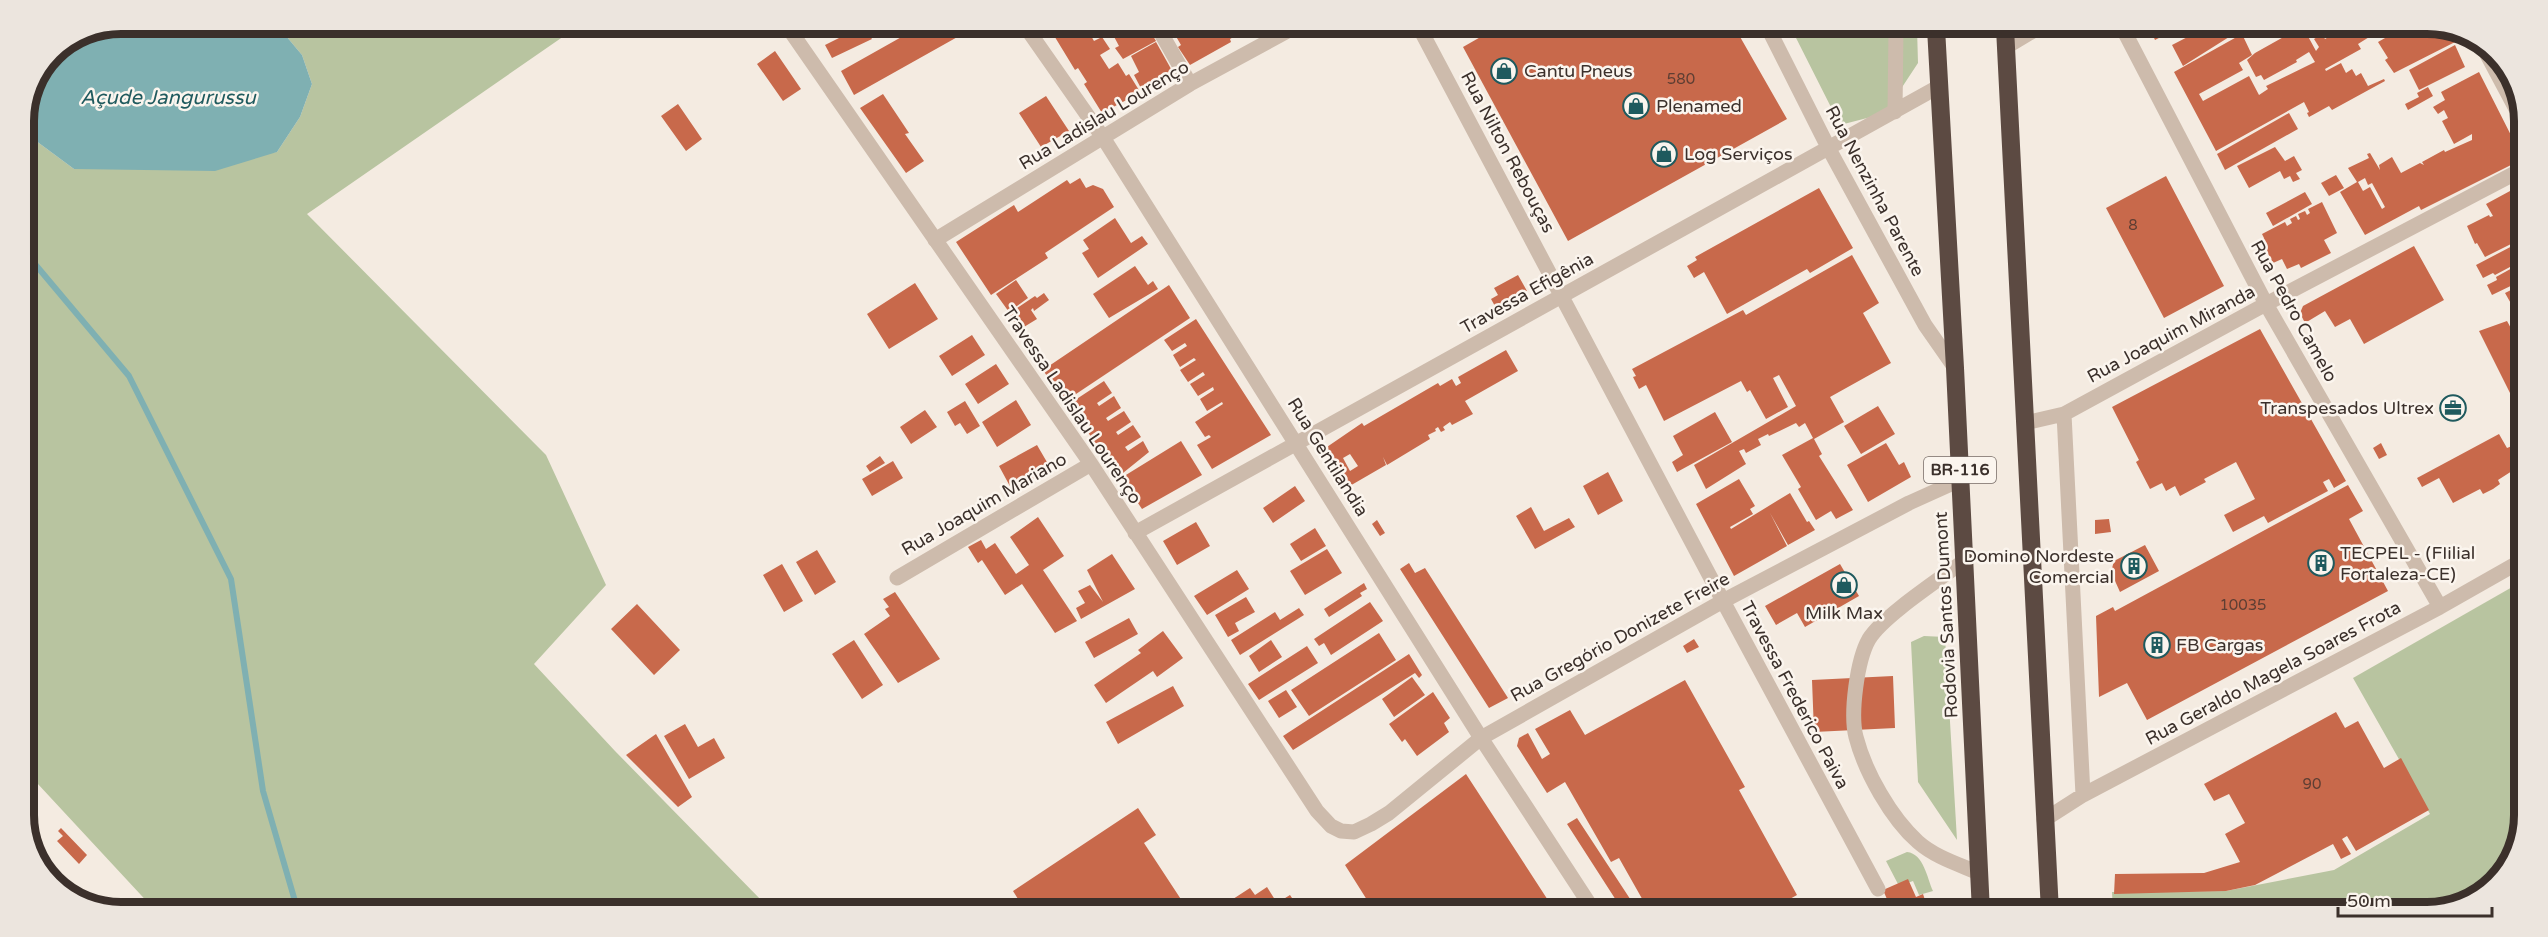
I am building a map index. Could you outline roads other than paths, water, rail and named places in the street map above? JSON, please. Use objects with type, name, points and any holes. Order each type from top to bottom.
[{"type":"highway","name":"Rodovia Santos Dumont","points":[[1936,35],[1980,902]]},
{"type":"highway","points":[[2005,35],[2049,902]]},
{"type":"street","name":"Travessa Ladislau Lourenço","points":[[793,35],[1091,464],[1317,811]]},
{"type":"street","name":"Rua Gentilandia","points":[[1031,35],[1104,139],[1481,738],[1588,902]]},
{"type":"street","points":[[1162,35],[1190,84]]},
{"type":"street","name":"Rua Ladislau Lourenço","points":[[935,240],[1104,139],[1190,84],[1280,35]]},
{"type":"street","name":"Rua Nilton Rebouças","points":[[1423,35],[1562,296]]},
{"type":"street","name":"Rua Nenzinha Parente","points":[[1772,35],[1829,149],[1925,324],[1955,368]]},
{"type":"street","points":[[1895,112],[1896,35]]},
{"type":"street","points":[[2006,47],[2026,35]]},
{"type":"street","name":"Rua Pedro Camelo","points":[[2127,35],[2266,304],[2440,607]]},
{"type":"street","points":[[2492,64],[2510,98]]},
{"type":"street","name":"Travessa Efigênia","points":[[1134,533],[1938,87]]},
{"type":"street","name":"Rua Joaquim Miranda","points":[[2025,423],[2064,414],[2266,304],[2513,175]]},
{"type":"street","name":"Travessa Frederico Paiva","points":[[1562,296],[1878,889]]},
{"type":"street","points":[[2064,414],[2083,795]]},
{"type":"street","name":"Rua Joaquim Mariano","points":[[897,578],[1091,464]]},
{"type":"street","name":"Rua Gregório Donizete Freire","points":[[1317,811],[1330,826],[1341,831],[1354,832],[1389,813],[1481,738],[1723,601],[1909,503],[1960,480]]},
{"type":"street","points":[[1964,561],[1886,620],[1869,638],[1860,658],[1856,680],[1855,735],[1864,764],[1899,823],[1929,849],[1947,860],[1979,873]]},
{"type":"street","name":"Rua Geraldo Magela Soares Frota","points":[[2044,820],[2083,795],[2440,607],[2514,565]]},
{"type":"water","name":"Açude Jangurussu","points":[[121,35],[285,35],[302,55],[312,84],[300,117],[277,152],[215,171],[74,169],[35,140],[36,104],[49,73],[73,49],[88,41],[104,36]]},
{"type":"waterway","points":[[35,264],[129,376],[231,579],[263,791],[295,902]]},
{"type":"place","name":"Cantu Pneus","points":[[1504,71]]},
{"type":"place","name":"Plenamed","points":[[1636,106]]},
{"type":"place","name":"Log Serviços","points":[[1664,154]]},
{"type":"place","name":"Transpesados Ultrex","points":[[2453,408]]},
{"type":"place","name":"TECPEL - (FIilial Fortaleza-CE)","points":[[2321,563]]},
{"type":"place","name":"Domino Nordeste Comercial","points":[[2134,566]]},
{"type":"place","name":"Milk Max","points":[[1844,585]]},
{"type":"place","name":"FB Cargas","points":[[2157,645]]}]
